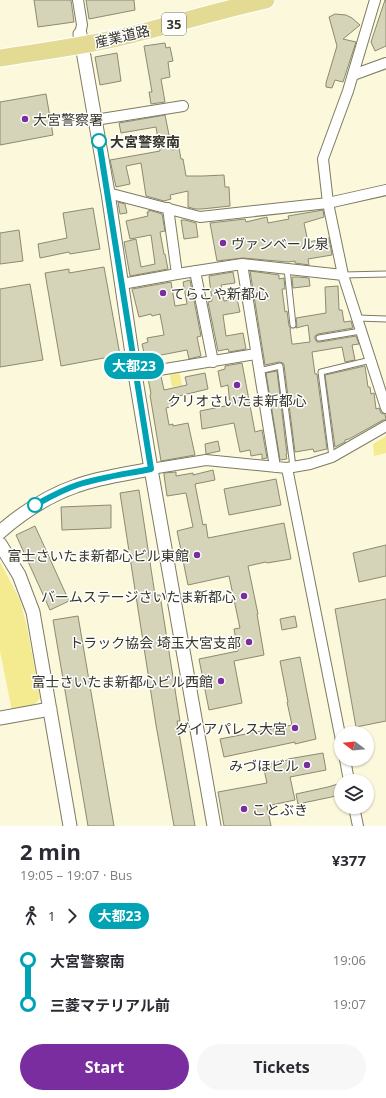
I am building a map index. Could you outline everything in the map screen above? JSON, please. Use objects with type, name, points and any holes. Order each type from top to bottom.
[{"type":"main road","name":"産業道路","points":[[0,58],[81,40],[226,0]]},
{"type":"main road","name":"産業道路","points":[[0,48],[128,36],[266,0]]},
{"type":"street","points":[[78,0],[82,25],[81,40],[108,193],[135,374],[214,826]]},
{"type":"street","points":[[375,0],[348,91],[323,159],[328,203],[343,275],[386,408]]},
{"type":"street","points":[[353,75],[386,63]]},
{"type":"street","points":[[95,120],[183,106]]},
{"type":"street","points":[[108,193],[200,217],[328,203],[386,190]]},
{"type":"street","points":[[168,208],[177,274]]},
{"type":"street","points":[[122,284],[242,264],[343,275]]},
{"type":"street","points":[[242,264],[275,466]]},
{"type":"street","points":[[196,271],[213,362]]},
{"type":"street","points":[[135,374],[256,354]]},
{"type":"street","points":[[0,532],[33,506],[77,485],[151,469],[206,460],[290,467],[310,464],[332,457],[386,426]]},
{"type":"street","points":[[290,467],[338,726]]},
{"type":"street","points":[[0,544],[19,576],[33,612],[70,826]]},
{"type":"street","points":[[0,718],[50,709]]},
{"type":"street","points":[[355,814],[358,826]]},
{"type":"lane","points":[[287,269],[293,325]]},
{"type":"lane","points":[[343,275],[386,274]]},
{"type":"lane","points":[[357,318],[386,319]]},
{"type":"lane","points":[[318,338],[361,331]]},
{"type":"lane","points":[[332,457],[321,372],[371,360]]},
{"type":"lane","points":[[259,371],[280,366],[290,467]]},
{"type":"shaded area","points":[[179,370],[182,385],[172,387],[169,371]]},
{"type":"shaded area","points":[[386,436],[386,453],[374,456],[373,444]]},
{"type":"shaded area","points":[[0,562],[20,600],[27,627],[40,698],[33,706],[12,711],[0,651]]},
{"type":"building","points":[[34,0],[71,0],[74,22],[38,27]]},
{"type":"building","points":[[86,0],[134,0],[135,10],[89,19]]},
{"type":"building","points":[[385,0],[386,46],[375,51],[371,42]]},
{"type":"building","points":[[335,14],[346,15],[360,25],[343,39],[356,42],[343,82],[335,80],[332,88],[326,87],[326,83],[337,46],[329,17]]},
{"type":"building","points":[[165,43],[166,48],[170,47],[173,61],[168,62],[170,77],[161,79],[165,102],[151,104],[149,92],[152,92],[144,46]]},
{"type":"building","points":[[117,53],[121,81],[100,85],[95,57]]},
{"type":"building","name":"大宮警察署","points":[[46,94],[53,135],[0,145],[0,102]]},
{"type":"building","points":[[165,115],[172,150],[179,148],[181,159],[183,159],[186,176],[224,175],[225,187],[229,187],[230,206],[202,209],[188,207],[188,191],[170,195],[171,199],[164,201],[146,196],[141,163],[126,166],[130,184],[116,187],[110,160],[160,151],[156,127],[121,133],[119,123]]},
{"type":"building","points":[[118,202],[125,204],[127,213],[120,214]]},
{"type":"building","points":[[93,208],[100,249],[70,254],[69,252],[40,258],[38,244],[67,238],[63,213]]},
{"type":"building","points":[[149,210],[162,214],[165,231],[160,232],[168,269],[130,276],[124,242],[136,239],[141,267],[155,264],[151,235],[130,239],[126,221],[148,216],[147,212],[149,212]]},
{"type":"building","points":[[323,210],[324,217],[304,223],[308,242],[329,238],[332,255],[308,259],[309,265],[295,263],[295,261],[288,262],[243,258],[217,261],[210,223],[245,219],[246,222],[267,217],[268,223],[289,219],[288,216]]},
{"type":"building","points":[[181,220],[196,223],[198,237],[184,239]]},
{"type":"building","points":[[19,230],[23,261],[0,264],[0,233]]},
{"type":"building","points":[[104,267],[120,355],[61,366],[45,273],[69,269],[69,273]]},
{"type":"building","points":[[250,271],[279,275],[279,279],[284,278],[285,289],[282,289],[285,312],[287,311],[289,326],[291,329],[292,344],[310,342],[308,325],[296,328],[296,318],[326,313],[325,287],[338,286],[339,310],[342,310],[344,322],[351,321],[353,328],[318,334],[315,336],[315,339],[317,342],[320,342],[356,336],[359,344],[352,345],[355,360],[345,362],[342,347],[312,352],[315,374],[317,374],[327,449],[314,452],[313,449],[295,452],[284,365],[283,363],[279,362],[265,365]]},
{"type":"building","points":[[233,272],[235,283],[221,285],[224,301],[237,299],[240,312],[223,315],[226,336],[243,333],[246,349],[229,352],[228,349],[218,351],[208,302],[212,301],[209,276]]},
{"type":"building","points":[[292,277],[309,278],[310,286],[293,288]]},
{"type":"building","points":[[190,280],[201,336],[197,337],[201,356],[189,359],[187,350],[156,356],[158,364],[147,365],[142,344],[148,342],[147,338],[164,335],[160,314],[152,316],[151,314],[139,317],[132,289],[171,282],[175,306],[187,304],[183,282]]},
{"type":"building","points":[[30,284],[43,360],[0,367],[0,289]]},
{"type":"building","name":"クリオさいたま新都心","points":[[242,363],[255,432],[262,430],[267,458],[262,459],[262,454],[251,456],[250,450],[240,452],[234,423],[202,429],[200,411],[230,405],[228,385],[221,387],[218,371],[225,369],[225,366]]},
{"type":"building","points":[[365,366],[368,387],[370,387],[371,394],[374,393],[376,409],[379,408],[381,413],[385,414],[386,420],[383,420],[345,440],[345,442],[335,447],[325,375]]},
{"type":"building","points":[[277,371],[287,454],[287,459],[280,460],[266,373]]},
{"type":"building","points":[[205,373],[208,389],[172,399],[173,406],[166,408],[169,425],[173,424],[173,426],[188,423],[195,455],[161,461],[148,378],[161,376],[164,390],[187,385],[185,377]]},
{"type":"building","points":[[218,441],[220,451],[206,454],[205,444]]},
{"type":"building","points":[[213,470],[215,480],[195,484],[203,525],[206,524],[208,538],[284,523],[291,559],[248,566],[258,614],[264,655],[234,661],[242,703],[209,710],[199,659],[238,651],[234,629],[240,628],[229,576],[188,585],[177,531],[193,527],[186,493],[167,496],[164,473],[176,472],[176,476],[193,473],[193,475]]},
{"type":"building","points":[[276,479],[281,505],[229,515],[224,489]]},
{"type":"building","points":[[139,490],[155,595],[160,595],[180,721],[177,721],[195,826],[174,826],[156,725],[120,493]]},
{"type":"building","points":[[111,505],[111,528],[62,530],[61,507]]},
{"type":"building","points":[[35,526],[69,601],[50,610],[16,535]]},
{"type":"building","points":[[386,545],[386,576],[359,582],[353,553]]},
{"type":"building","points":[[386,599],[386,721],[356,726],[335,609]]},
{"type":"building","points":[[78,616],[114,826],[88,826],[53,620]]},
{"type":"building","points":[[295,616],[297,627],[282,630],[280,619]]},
{"type":"building","name":"ダイアパレス大宮","points":[[300,657],[316,739],[224,757],[220,739],[292,725],[280,661]]},
{"type":"building","points":[[323,753],[326,770],[290,777],[295,800],[267,806],[271,826],[224,826],[218,792],[267,783],[263,765]]},
{"type":"building","points":[[334,785],[334,796],[298,804],[296,794]]},
{"type":"bus line","name":"大都23","points":[[35,505],[77,485],[151,469],[99,141]]},
{"type":"place","name":"大宮警察署","points":[[25,119]]},
{"type":"place","name":"大宮警察南","points":[[99,141]]},
{"type":"place","name":"ヴァンベール泉","points":[[223,243]]},
{"type":"place","name":"てらこや新都心","points":[[163,293]]},
{"type":"place","name":"クリオさいたま新都心","points":[[237,385]]},
{"type":"place","name":"富士さいたま新都心ビル東館","points":[[197,555]]},
{"type":"place","name":"バームステージさいたま新都心","points":[[244,596]]},
{"type":"place","name":"トラック協会 埼玉大宮支部","points":[[249,642]]},
{"type":"place","name":"富士さいたま新都心ビル西館","points":[[221,681]]},
{"type":"place","name":"ダイアパレス大宮","points":[[295,728]]},
{"type":"place","name":"みづほビル","points":[[307,765]]},
{"type":"place","name":"ことぶき","points":[[244,809]]}]
